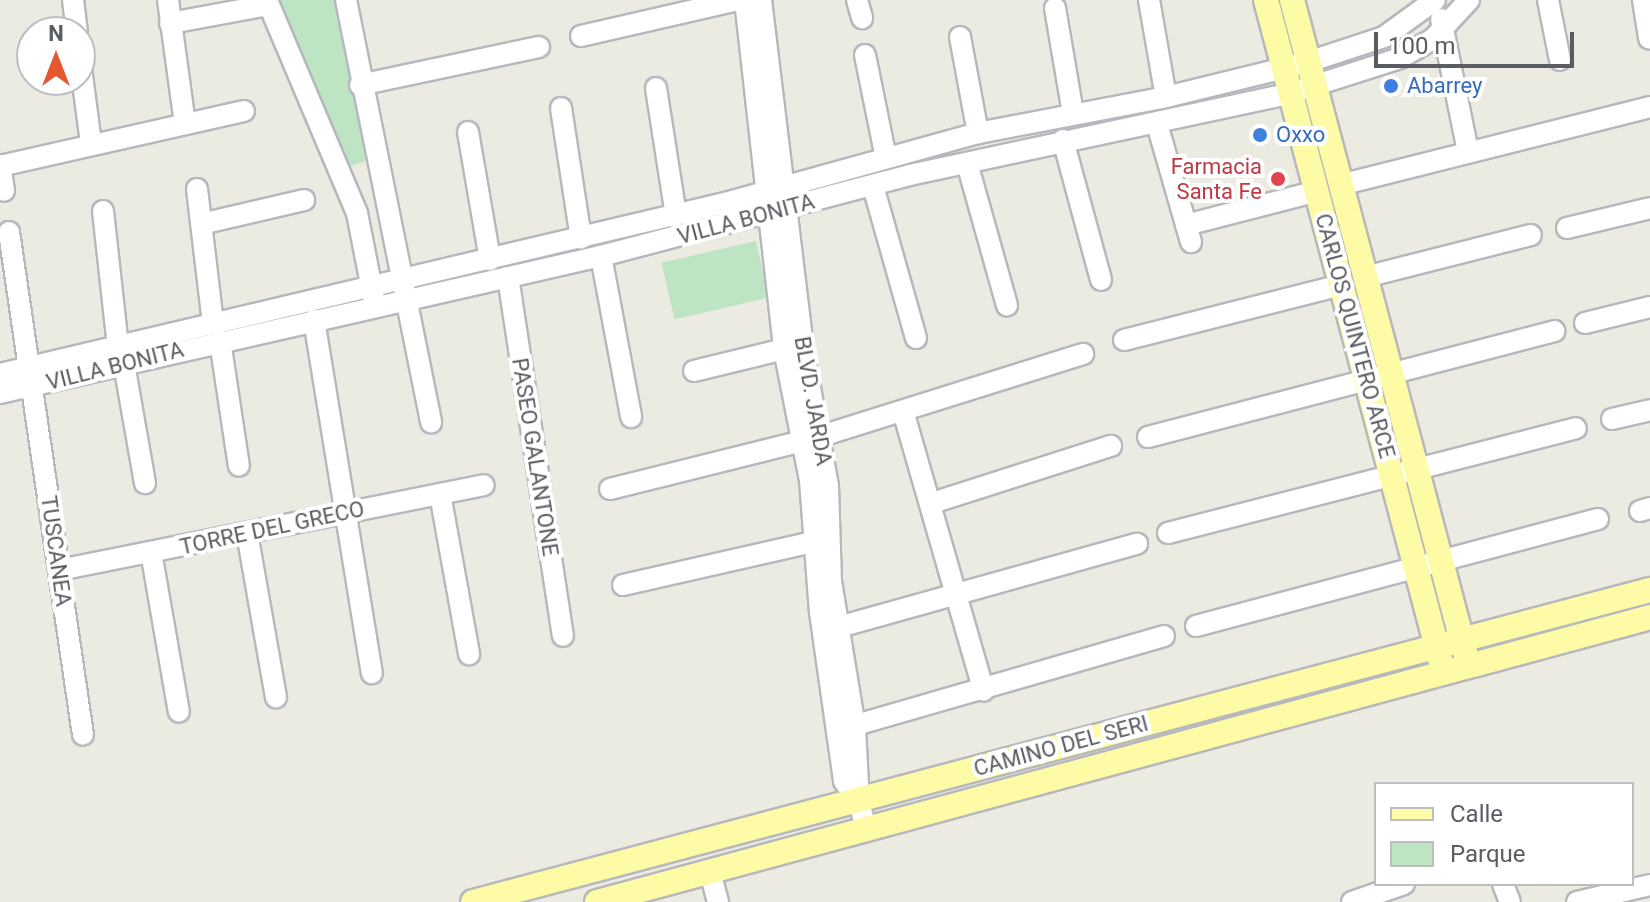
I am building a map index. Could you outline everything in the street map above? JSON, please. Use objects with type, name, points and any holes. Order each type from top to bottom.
[{"type":"main road","name":"CARLOS QUINTERO ARCE","points":[[1266,0],[1291,93],[1365,277],[1469,666]]},
{"type":"main road","name":"CARLOS QUINTERO ARCE","points":[[1292,0],[1315,86],[1341,285],[1443,672]]},
{"type":"main road","name":"CAMINO DEL SERI","points":[[473,902],[859,803],[1071,743],[1650,590]]},
{"type":"main road","name":"CAMINO DEL SERI","points":[[597,902],[1650,617]]},
{"type":"main road","points":[[1054,776],[1071,743]]},
{"type":"street","points":[[168,0],[185,124]]},
{"type":"street","points":[[346,0],[360,85],[431,423]]},
{"type":"street","name":"BLVD. JARDA","points":[[761,0],[771,50],[774,190],[784,349],[809,439]]},
{"type":"street","points":[[1149,0],[1166,97]]},
{"type":"street","points":[[1435,0],[1445,29],[1468,152]]},
{"type":"street","name":"VILLA BONITA","points":[[405,290],[490,260],[774,190],[978,133],[1166,97],[1308,62],[1384,37],[1435,0]]},
{"type":"street","name":"VILLA BONITA","points":[[0,393],[29,377],[216,332],[405,290],[508,277],[1063,140],[1157,124],[1291,93],[1400,58],[1445,29],[1469,0]]},
{"type":"street","points":[[1548,0],[1560,60]]},
{"type":"street","points":[[1643,0],[1649,39]]},
{"type":"street","points":[[581,36],[738,1]]},
{"type":"street","name":"BLVD. JARDA","points":[[738,1],[774,190]]},
{"type":"street","points":[[170,23],[267,2],[357,213],[374,297]]},
{"type":"street","points":[[1055,8],[1073,113]]},
{"type":"street","points":[[960,37],[978,133]]},
{"type":"street","points":[[360,85],[539,47]]},
{"type":"street","points":[[865,55],[886,158]]},
{"type":"street","points":[[656,88],[676,215]]},
{"type":"street","points":[[85,96],[91,143]]},
{"type":"street","points":[[1157,124],[1188,234],[1328,188],[1650,107]]},
{"type":"street","points":[[561,108],[581,238]]},
{"type":"street","points":[[4,191],[0,165],[244,111]]},
{"type":"street","points":[[468,132],[490,260]]},
{"type":"street","points":[[1063,140],[1101,280]]},
{"type":"street","points":[[967,163],[1007,305]]},
{"type":"street","points":[[342,172],[377,166]]},
{"type":"street","points":[[873,186],[916,338]]},
{"type":"street","points":[[197,189],[216,332],[239,466]]},
{"type":"street","points":[[201,224],[304,200]]},
{"type":"street","points":[[1567,228],[1650,208]]},
{"type":"street","points":[[103,211],[121,355],[145,483]]},
{"type":"street","name":"BLVD. JARDA","points":[[776,211],[809,439],[810,480],[822,540],[832,630],[859,803],[867,831]]},
{"type":"street","name":"TUSCANEA","points":[[9,232],[83,735]]},
{"type":"street","points":[[1365,277],[1531,235]]},
{"type":"street","points":[[601,256],[631,417]]},
{"type":"street","name":"PASEO GALANTONE","points":[[508,277],[563,636]]},
{"type":"street","points":[[1124,340],[1341,285]]},
{"type":"street","name":"VILLA BONITA","points":[[216,332],[314,320],[374,297]]},
{"type":"street","points":[[1585,323],[1650,307]]},
{"type":"street","points":[[314,320],[372,673]]},
{"type":"street","points":[[1148,437],[1554,331]]},
{"type":"street","points":[[694,371],[784,349]]},
{"type":"street","points":[[610,489],[809,439],[1083,354]]},
{"type":"street","name":"VILLA BONITA","points":[[0,374],[29,377]]},
{"type":"street","points":[[1612,419],[1650,410]]},
{"type":"street","points":[[903,411],[984,691]]},
{"type":"street","points":[[1168,533],[1576,428]]},
{"type":"street","points":[[932,503],[1111,446]]},
{"type":"street","name":"TORRE DEL GRECO","points":[[59,570],[484,485]]},
{"type":"street","points":[[440,494],[469,654]]},
{"type":"street","points":[[1196,626],[1598,519]]},
{"type":"street","points":[[247,533],[276,697]]},
{"type":"street","points":[[623,585],[822,540]]},
{"type":"street","points":[[832,630],[1137,544]]},
{"type":"street","points":[[151,552],[179,712]]},
{"type":"street","points":[[847,728],[984,691],[1164,636]]},
{"type":"street","points":[[710,872],[718,902]]},
{"type":"street","points":[[1577,902],[1650,885]]},
{"type":"street","points":[[1352,902],[1398,886]]},
{"type":"green space","points":[[278,0],[340,0],[370,145],[365,161],[349,167]]},
{"type":"green space","points":[[756,241],[769,298],[675,319],[661,263]]},
{"type":"place","name":"Abarrey","points":[[1391,86]]},
{"type":"place","name":"Oxxo","points":[[1260,135]]},
{"type":"place","name":"Farmacia Santa Fe","points":[[1278,179]]}]
